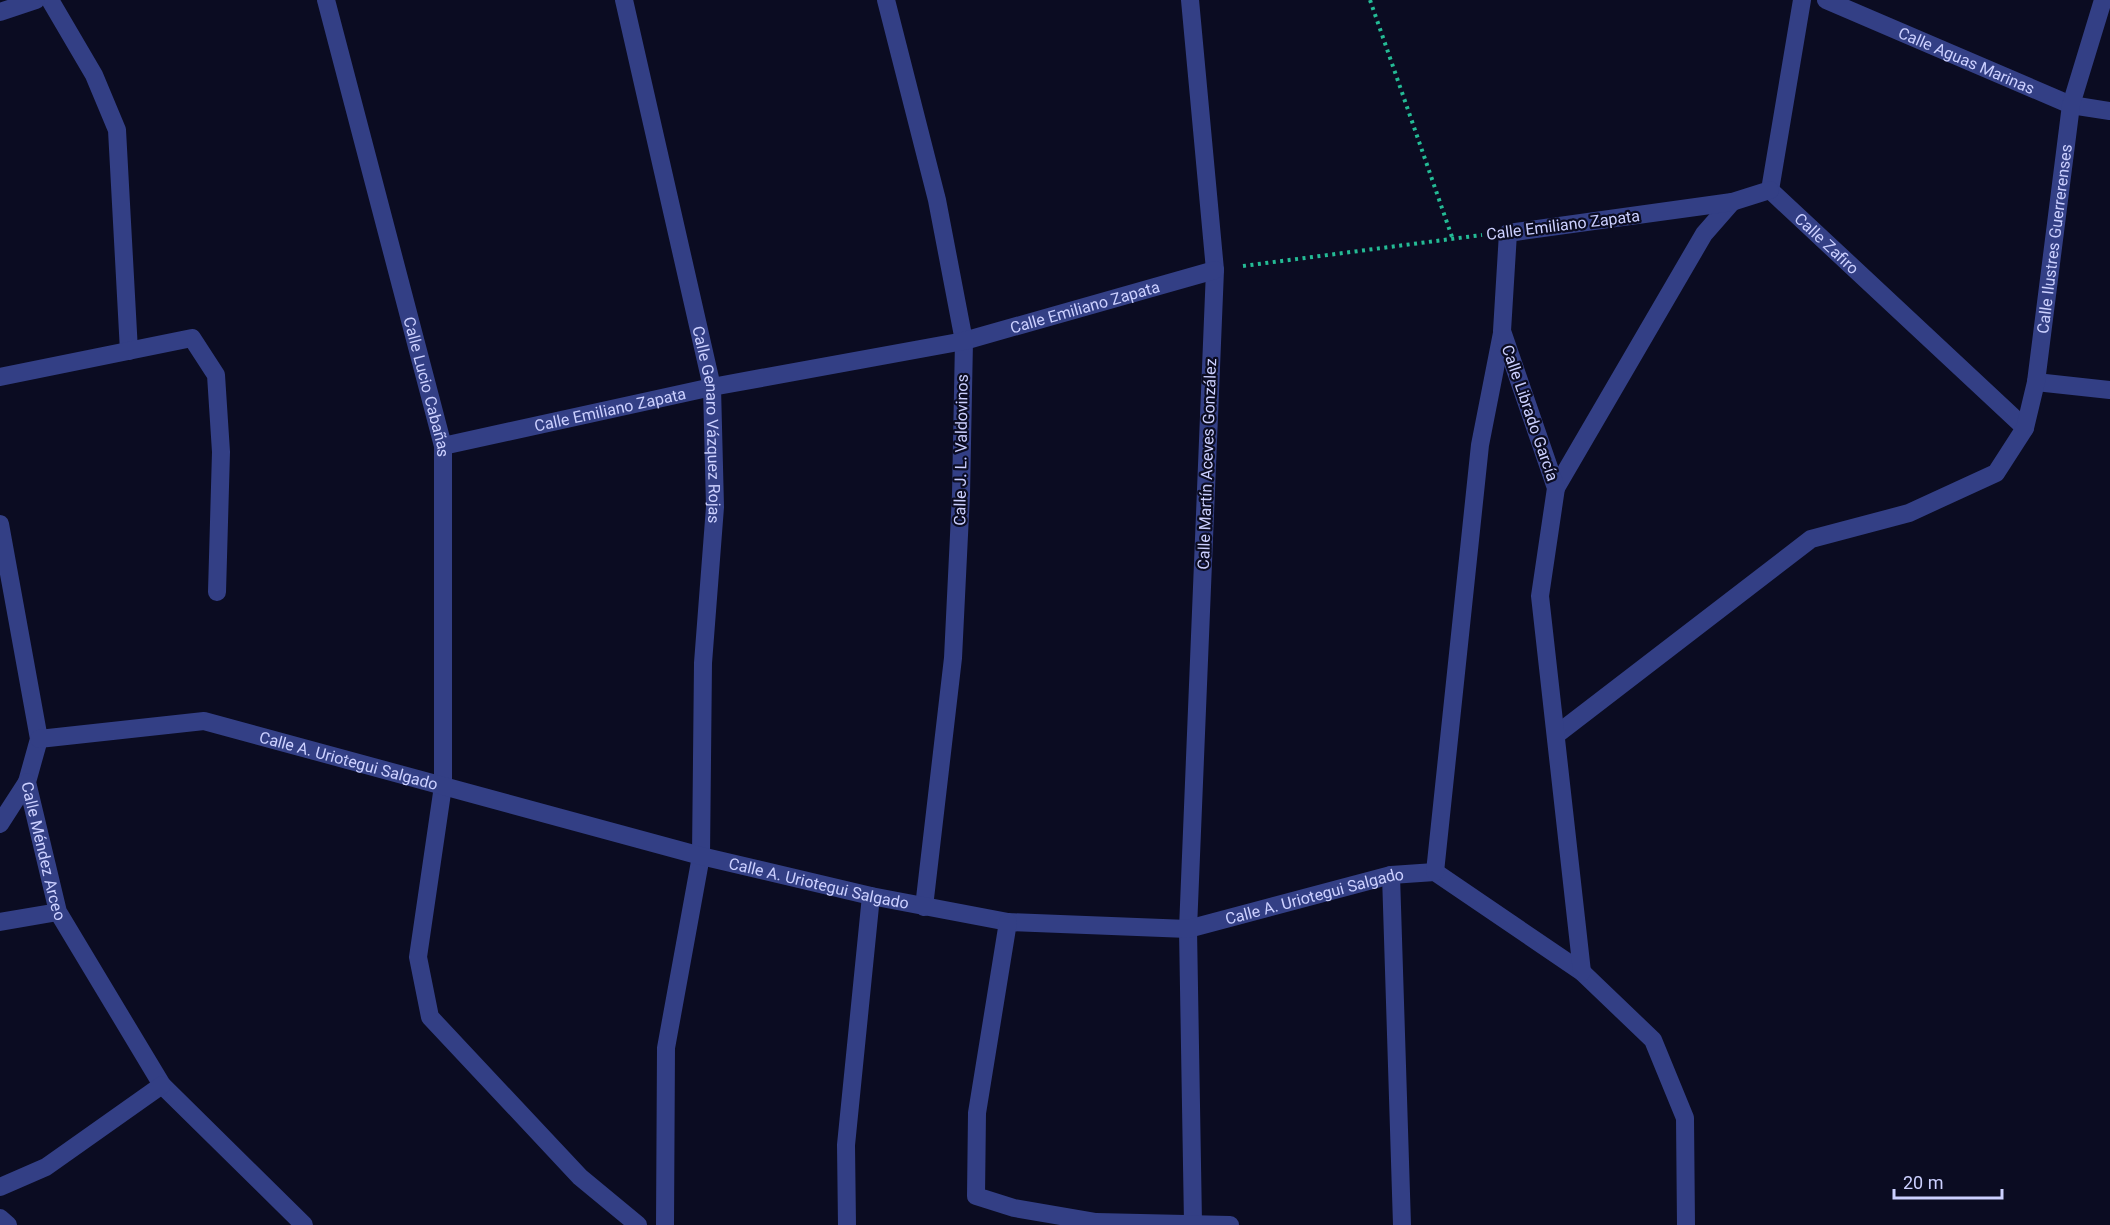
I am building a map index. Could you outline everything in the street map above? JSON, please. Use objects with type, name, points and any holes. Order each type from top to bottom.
[{"type":"street","points":[[0,12],[36,0]]},
{"type":"street","points":[[50,0],[94,75],[117,130],[129,351]]},
{"type":"street","name":"Calle Lucio Cabañas","points":[[326,0],[443,446],[443,786],[418,957],[430,1017],[580,1177],[638,1225]]},
{"type":"street","name":"Calle Genaro Vázquez Rojas","points":[[624,0],[712,387],[715,507],[703,663],[701,856],[666,1048],[665,1225]]},
{"type":"street","name":"Calle J. L. Valdovinos","points":[[886,0],[937,200],[964,341],[961,494],[953,658],[924,907]]},
{"type":"street","name":"Calle Martín Aceves González","points":[[1190,0],[1215,270],[1188,929],[1193,1223]]},
{"type":"street","points":[[1770,190],[1802,0]]},
{"type":"street","name":"Calle Aguas Marinas","points":[[1826,0],[2071,105],[2110,111]]},
{"type":"street","name":"Calle Ilustres Guerrerenses","points":[[1556,735],[1811,539],[1909,513],[1996,473],[2025,428],[2036,382],[2071,105],[2103,0]]},
{"type":"street","name":"Calle Emiliano Zapata","points":[[1508,233],[1732,202],[1770,190]]},
{"type":"street","name":"Calle Zafiro","points":[[1770,190],[2025,428]]},
{"type":"street","points":[[1556,488],[1704,234],[1732,202]]},
{"type":"street","name":"Calle Librado García","points":[[1508,233],[1502,331],[1556,488],[1540,596],[1582,972]]},
{"type":"street","name":"Calle Emiliano Zapata","points":[[443,446],[712,387],[964,341],[1215,270]]},
{"type":"street","points":[[1502,331],[1480,445],[1435,873],[1582,972],[1653,1040],[1685,1118],[1686,1225]]},
{"type":"street","points":[[0,377],[192,338],[216,375],[220,452],[217,592]]},
{"type":"street","points":[[2036,382],[2110,390]]},
{"type":"street","name":"Calle Méndez Arceo","points":[[0,524],[39,739],[27,782],[58,912],[162,1085],[304,1225]]},
{"type":"street","name":"Calle A. Uriotegui Salgado","points":[[39,739],[204,721],[701,856],[871,896],[1008,922],[1188,929],[1392,875],[1435,873]]},
{"type":"street","points":[[0,824],[27,782]]},
{"type":"street","points":[[1392,875],[1402,1225]]},
{"type":"street","points":[[847,1225],[846,1145],[871,896]]},
{"type":"street","points":[[0,922],[58,912]]},
{"type":"street","points":[[1008,922],[977,1113],[976,1196],[1014,1208],[1096,1222],[1230,1225]]},
{"type":"street","points":[[0,1186],[46,1167],[162,1085]]},
{"type":"street","points":[[0,1218],[8,1225]]},
{"type":"path","points":[[1370,0],[1452,238]]},
{"type":"path","name":"Calle Emiliano Zapata","points":[[1215,270],[1452,238],[1508,233]]}]
